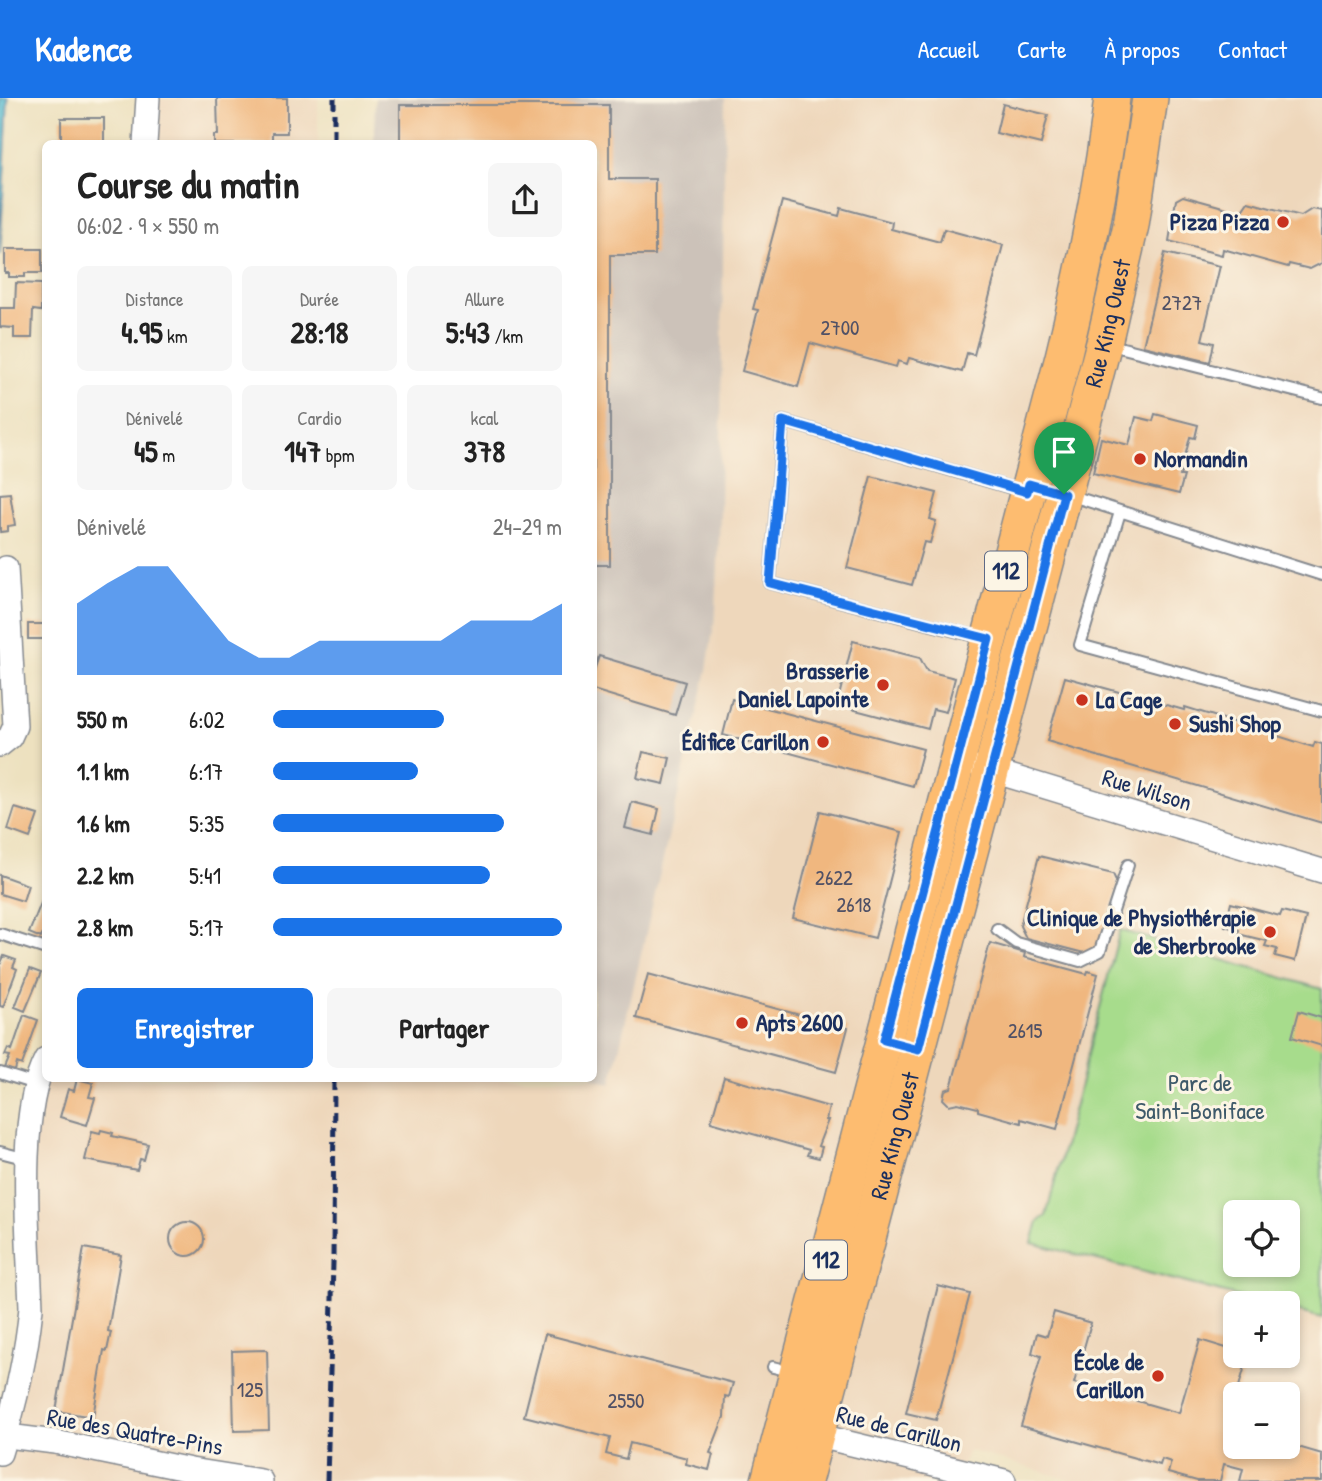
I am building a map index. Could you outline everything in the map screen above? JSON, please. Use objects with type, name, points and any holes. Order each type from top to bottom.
[{"type":"main road","name":"Rue King Ouest","points":[[769,1481],[783,1426],[785,1370],[901,1044],[992,769],[1106,148],[1112,98]]},
{"type":"main road","name":"Rue King Ouest","points":[[804,1481],[901,1044],[957,761],[989,639],[1043,489],[1104,343],[1131,225],[1150,98]]},
{"type":"street","points":[[145,140],[148,98]]},
{"type":"street","points":[[0,745],[10,737],[15,726],[6,568]]},
{"type":"street","name":"Rue Wilson","points":[[957,761],[992,769],[1322,871]]},
{"type":"street","points":[[2,1441],[22,1374],[31,1308],[27,1159],[35,1084],[42,1068]]},
{"type":"street","name":"Rue de Carillon","points":[[783,1426],[943,1474],[1004,1481]]},
{"type":"street","name":"Rue des Quatre-Pins","points":[[2,1441],[65,1444],[191,1470],[261,1481]]},
{"type":"lane","points":[[1104,343],[1322,398]]},
{"type":"lane","points":[[989,639],[770,583],[783,421],[1043,489],[1322,575]]},
{"type":"lane","points":[[1120,512],[1080,645],[1322,711]]},
{"type":"lane","points":[[997,929],[1016,943],[1080,961],[1100,951],[1128,865]]},
{"type":"lane","points":[[0,934],[42,948]]},
{"type":"lane","points":[[0,1073],[35,1084]]},
{"type":"lane","points":[[0,1152],[27,1159]]},
{"type":"shaded area","points":[[148,98],[318,98],[318,140],[145,140]]},
{"type":"shaded area","points":[[375,98],[725,98],[720,515],[716,610],[707,670],[611,1084],[597,1079],[597,140],[374,140]]},
{"type":"shaded area","points":[[725,98],[1322,98],[1322,989],[1120,930],[1046,1216],[1038,1221],[1032,1243],[1223,1292],[1223,1368],[1300,1368],[1300,1312],[1322,1318],[1322,1481],[1074,1481],[968,1450],[961,1470],[1004,1481],[0,1481],[0,1453],[22,1374],[27,1159],[45,1082],[597,1082],[597,1079],[611,1083],[707,670],[716,611],[720,515]]},
{"type":"green space","name":"Parc de Saint-Boniface","points":[[1120,930],[1322,989],[1322,1318],[1300,1312],[1300,1291],[1223,1292],[1032,1243],[1038,1221],[1046,1216]]},
{"type":"water","points":[[0,98],[8,98],[0,255]]},
{"type":"building","points":[[217,98],[287,98],[287,133],[272,133],[272,140],[214,140],[214,135],[218,135]]},
{"type":"building","points":[[1003,104],[1048,115],[1041,144],[996,133]]},
{"type":"building","points":[[400,105],[609,105],[609,179],[655,179],[655,255],[610,255],[610,565],[597,565],[597,140],[400,140]]},
{"type":"building","points":[[61,118],[104,118],[104,140],[61,140]]},
{"type":"building","points":[[1183,196],[1241,212],[1248,202],[1301,216],[1312,209],[1322,211],[1322,263],[1310,269],[1289,264],[1288,267],[1223,249],[1222,255],[1169,241],[1176,200]]},
{"type":"building","points":[[782,201],[839,216],[841,208],[892,222],[891,229],[940,242],[944,229],[1003,245],[974,355],[967,353],[962,372],[909,358],[907,364],[898,361],[896,367],[810,343],[798,387],[742,371],[758,310],[753,309]]},
{"type":"building","points":[[5,249],[42,249],[42,273],[9,277],[9,273],[5,273]]},
{"type":"building","points":[[1165,253],[1220,266],[1202,340],[1214,343],[1210,362],[1143,346]]},
{"type":"building","points":[[16,283],[41,284],[41,311],[33,310],[32,338],[14,338],[14,328],[0,327],[0,308],[15,308]]},
{"type":"building","name":"Normandin","points":[[1155,414],[1198,425],[1195,438],[1190,437],[1180,476],[1184,476],[1179,494],[1093,473],[1101,438],[1129,445],[1136,417],[1153,421]]},
{"type":"building","points":[[871,476],[937,493],[930,519],[936,521],[930,543],[924,542],[912,585],[847,568]]},
{"type":"building","points":[[10,493],[15,525],[8,526],[8,531],[0,532],[0,494]]},
{"type":"building","points":[[28,624],[42,624],[42,639],[28,639]]},
{"type":"building","name":"Brasserie Daniel Lapointe","points":[[853,641],[920,658],[927,671],[955,678],[946,712],[933,709],[928,729],[840,706],[841,701],[838,700]]},
{"type":"building","points":[[599,656],[685,682],[675,715],[597,691]]},
{"type":"building","points":[[1065,677],[1184,710],[1185,707],[1313,747],[1315,742],[1322,744],[1322,823],[1047,741]]},
{"type":"building","name":"Édifice Carillon","points":[[732,699],[923,749],[913,786],[723,735]]},
{"type":"building","points":[[643,752],[670,758],[664,784],[637,778]]},
{"type":"building","points":[[632,802],[659,809],[653,835],[625,828]]},
{"type":"building","points":[[15,808],[38,815],[30,838],[8,830]]},
{"type":"building","points":[[820,811],[902,832],[875,938],[793,918]]},
{"type":"building","points":[[1039,856],[1113,874],[1118,885],[1099,947],[1088,954],[1026,938],[1020,926]]},
{"type":"building","points":[[0,875],[28,885],[23,901],[0,894]]},
{"type":"building","points":[[42,900],[42,936],[41,938],[29,933]]},
{"type":"building","name":"Clinique de Physiothérapie de Sherbrooke","points":[[1231,903],[1280,916],[1282,911],[1306,917],[1295,961],[1275,956],[1277,949],[1265,946],[1267,941],[1238,934],[1239,930],[1225,926]]},
{"type":"building","points":[[990,943],[1025,953],[1024,957],[1087,974],[1088,971],[1098,974],[1057,1129],[1021,1119],[1021,1123],[958,1103],[949,1105],[943,1099],[945,1090],[951,1088]]},
{"type":"building","points":[[4,956],[16,960],[13,967],[17,969],[3,1007],[0,1006],[0,965]]},
{"type":"building","points":[[30,969],[41,973],[25,1011],[15,1007]]},
{"type":"building","name":"Apts 2600","points":[[648,974],[848,1028],[836,1072],[636,1018]]},
{"type":"building","points":[[1299,1011],[1322,1018],[1322,1046],[1292,1037]]},
{"type":"building","points":[[24,1015],[38,1020],[22,1065],[17,1063],[15,1071],[5,1068],[10,1056],[5,1055],[8,1048],[12,1050]]},
{"type":"building","points":[[724,1077],[829,1107],[828,1120],[818,1146],[822,1147],[819,1158],[807,1155],[809,1150],[711,1122]]},
{"type":"building","points":[[76,1082],[93,1083],[89,1097],[95,1098],[87,1125],[60,1117],[68,1089],[74,1091]]},
{"type":"building","points":[[101,1130],[113,1133],[112,1136],[148,1144],[144,1160],[140,1159],[137,1170],[85,1160],[92,1131],[100,1133]]},
{"type":"building","points":[[187,1222],[199,1227],[204,1239],[199,1251],[187,1256],[175,1251],[170,1239],[175,1227]]},
{"type":"building","points":[[84,1248],[121,1255],[108,1331],[111,1332],[107,1351],[104,1350],[93,1417],[56,1411]]},
{"type":"building","points":[[938,1286],[970,1294],[936,1420],[906,1413]]},
{"type":"building","points":[[1054,1312],[1091,1323],[1074,1383],[1179,1413],[1200,1340],[1223,1347],[1223,1368],[1244,1368],[1240,1382],[1223,1382],[1223,1459],[1300,1459],[1300,1448],[1322,1454],[1322,1481],[1240,1481],[1243,1469],[1224,1464],[1220,1481],[1197,1481],[1168,1473],[1171,1462],[1162,1459],[1160,1465],[1021,1426],[1041,1356],[1032,1353],[1037,1333],[1047,1336]]},
{"type":"building","points":[[545,1334],[733,1383],[729,1397],[725,1396],[724,1417],[710,1453],[713,1454],[709,1470],[686,1464],[687,1458],[630,1443],[626,1459],[606,1454],[610,1438],[524,1416]]},
{"type":"building","points":[[267,1350],[269,1430],[234,1431],[232,1351]]},
{"type":"railway","points":[[334,98],[334,140]]},
{"type":"railway","points":[[327,1481],[333,1263],[334,1082]]},
{"type":"place","name":"Pizza Pizza","points":[[1283,222]]},
{"type":"place","name":"Normandin","points":[[1140,459]]},
{"type":"place","name":"Brasserie Daniel Lapointe","points":[[883,685]]},
{"type":"place","name":"La Cage","points":[[1082,700]]},
{"type":"place","name":"Sushi Shop","points":[[1175,724]]},
{"type":"place","name":"Édifice Carillon","points":[[823,742]]},
{"type":"place","name":"Clinique de Physiothérapie de Sherbrooke","points":[[1270,932]]},
{"type":"place","name":"Apts 2600","points":[[742,1023]]},
{"type":"place","name":"École de Carillon","points":[[1158,1376]]},
{"type":"route","points":[[783,421],[1027,492],[1029,484],[1064,494],[918,1049],[884,1040],[989,639],[770,583],[783,421]]}]
